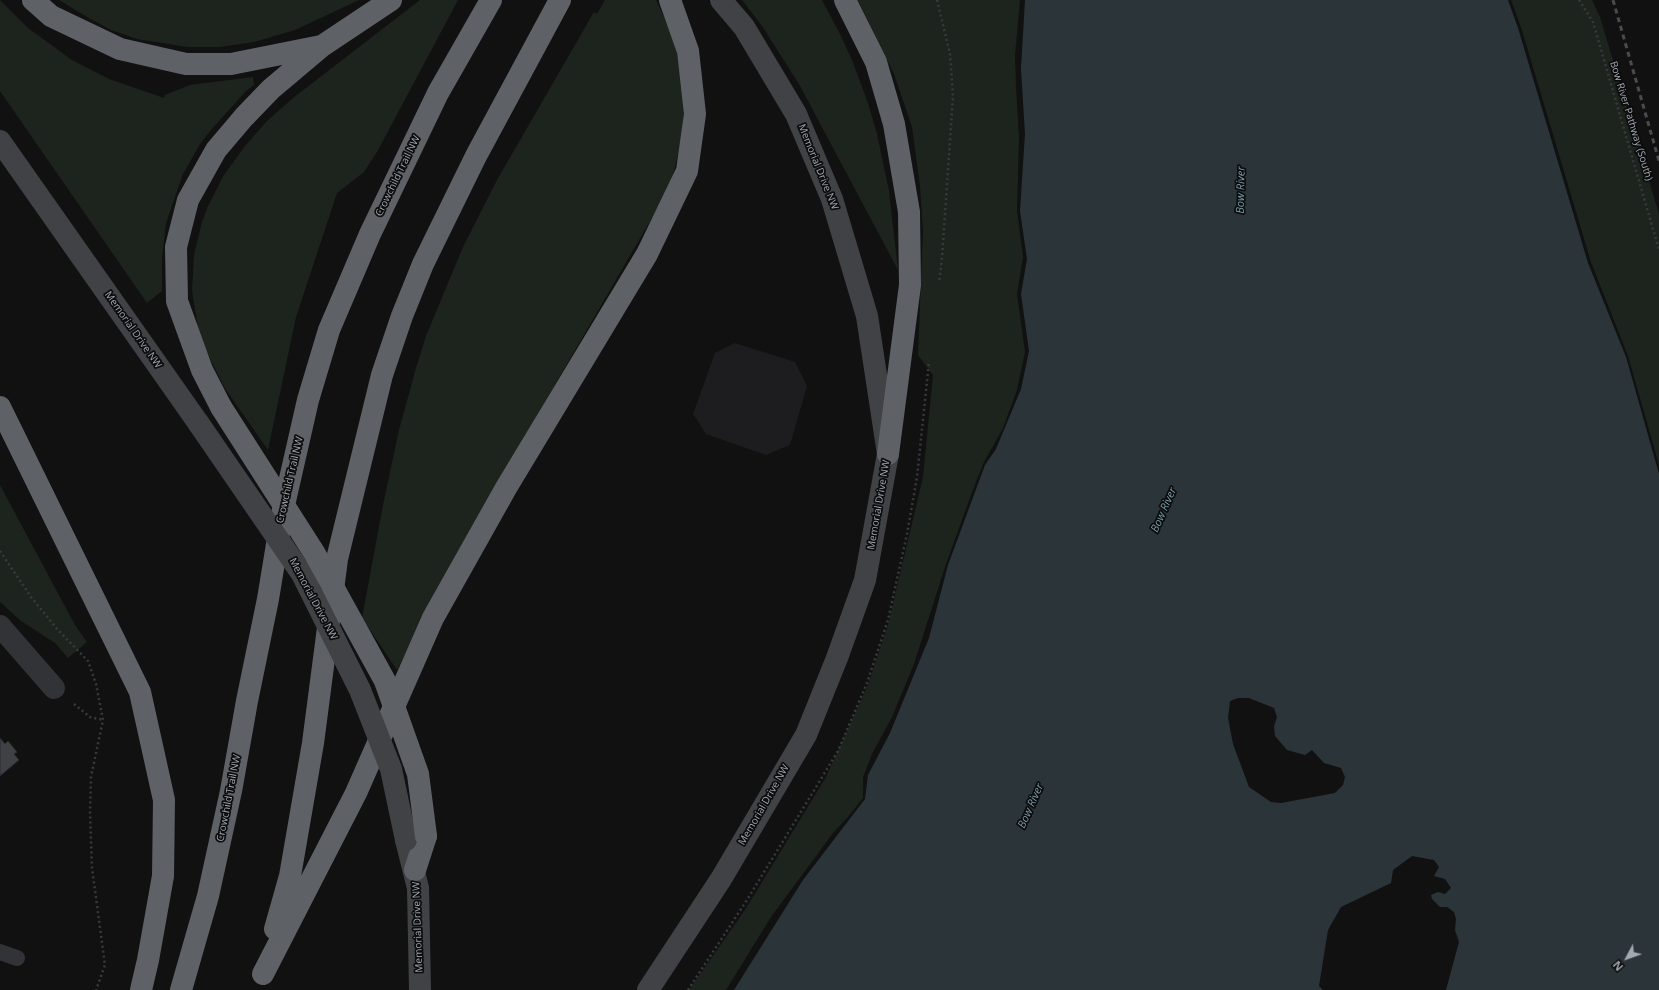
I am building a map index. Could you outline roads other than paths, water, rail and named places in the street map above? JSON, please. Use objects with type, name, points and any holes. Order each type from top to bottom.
[{"type":"highway","points":[[33,0],[51,16],[120,49],[186,64],[231,64],[322,46]]},
{"type":"highway","points":[[391,0],[322,46],[272,89],[244,117],[216,150],[188,200],[176,247],[177,301],[202,370],[221,407],[315,554],[385,681],[418,774],[415,870]]},
{"type":"highway","name":"Crowchild Trail NW","points":[[181,990],[208,896],[231,791],[247,701],[268,599],[282,514],[308,400],[329,330],[370,234],[438,93],[491,0]]},
{"type":"highway","points":[[259,982],[290,876],[313,743],[338,558],[382,375],[402,316],[423,264],[476,156],[560,0]]},
{"type":"highway","points":[[259,982],[356,793],[433,618],[506,488],[647,254],[687,171],[695,114],[688,51],[670,0]]},
{"type":"highway","points":[[845,0],[876,62],[894,124],[909,212],[910,285],[888,454]]},
{"type":"highway","points":[[0,407],[140,692],[164,800],[163,876],[141,990]]},
{"type":"main road","name":"Memorial Drive NW","points":[[648,990],[721,880],[806,735],[838,658],[865,580],[888,454],[867,316],[832,198],[796,114],[744,27],[721,0]]},
{"type":"main road","name":"Memorial Drive NW","points":[[0,141],[199,424],[302,574],[360,690],[416,838]]},
{"type":"main road","name":"Memorial Drive NW","points":[[415,870],[418,888],[420,990]]},
{"type":"street","points":[[0,626],[54,688]]},
{"type":"lane","points":[[0,952],[17,958]]},
{"type":"water","name":"Bow River","points":[[1025,0],[1508,0],[1518,28],[1588,263],[1626,357],[1659,474],[1659,990],[1446,990],[1459,942],[1455,930],[1456,919],[1454,912],[1447,907],[1440,907],[1432,899],[1431,895],[1438,892],[1445,894],[1451,888],[1445,879],[1434,876],[1439,867],[1434,860],[1412,856],[1393,870],[1391,883],[1341,907],[1328,930],[1319,986],[1323,990],[734,990],[803,880],[865,799],[868,775],[890,733],[929,638],[948,565],[985,465],[996,449],[1021,389],[1029,351],[1021,294],[1027,259],[1020,211],[1025,134],[1021,69]],"holes":[[[1238,698],[1249,698],[1274,708],[1277,717],[1274,726],[1275,736],[1287,750],[1305,755],[1312,750],[1324,763],[1341,768],[1345,777],[1343,785],[1335,793],[1281,803],[1271,802],[1249,787],[1233,744],[1228,718],[1230,701]]]},
{"type":"railway","points":[[1613,0],[1659,161]]}]
